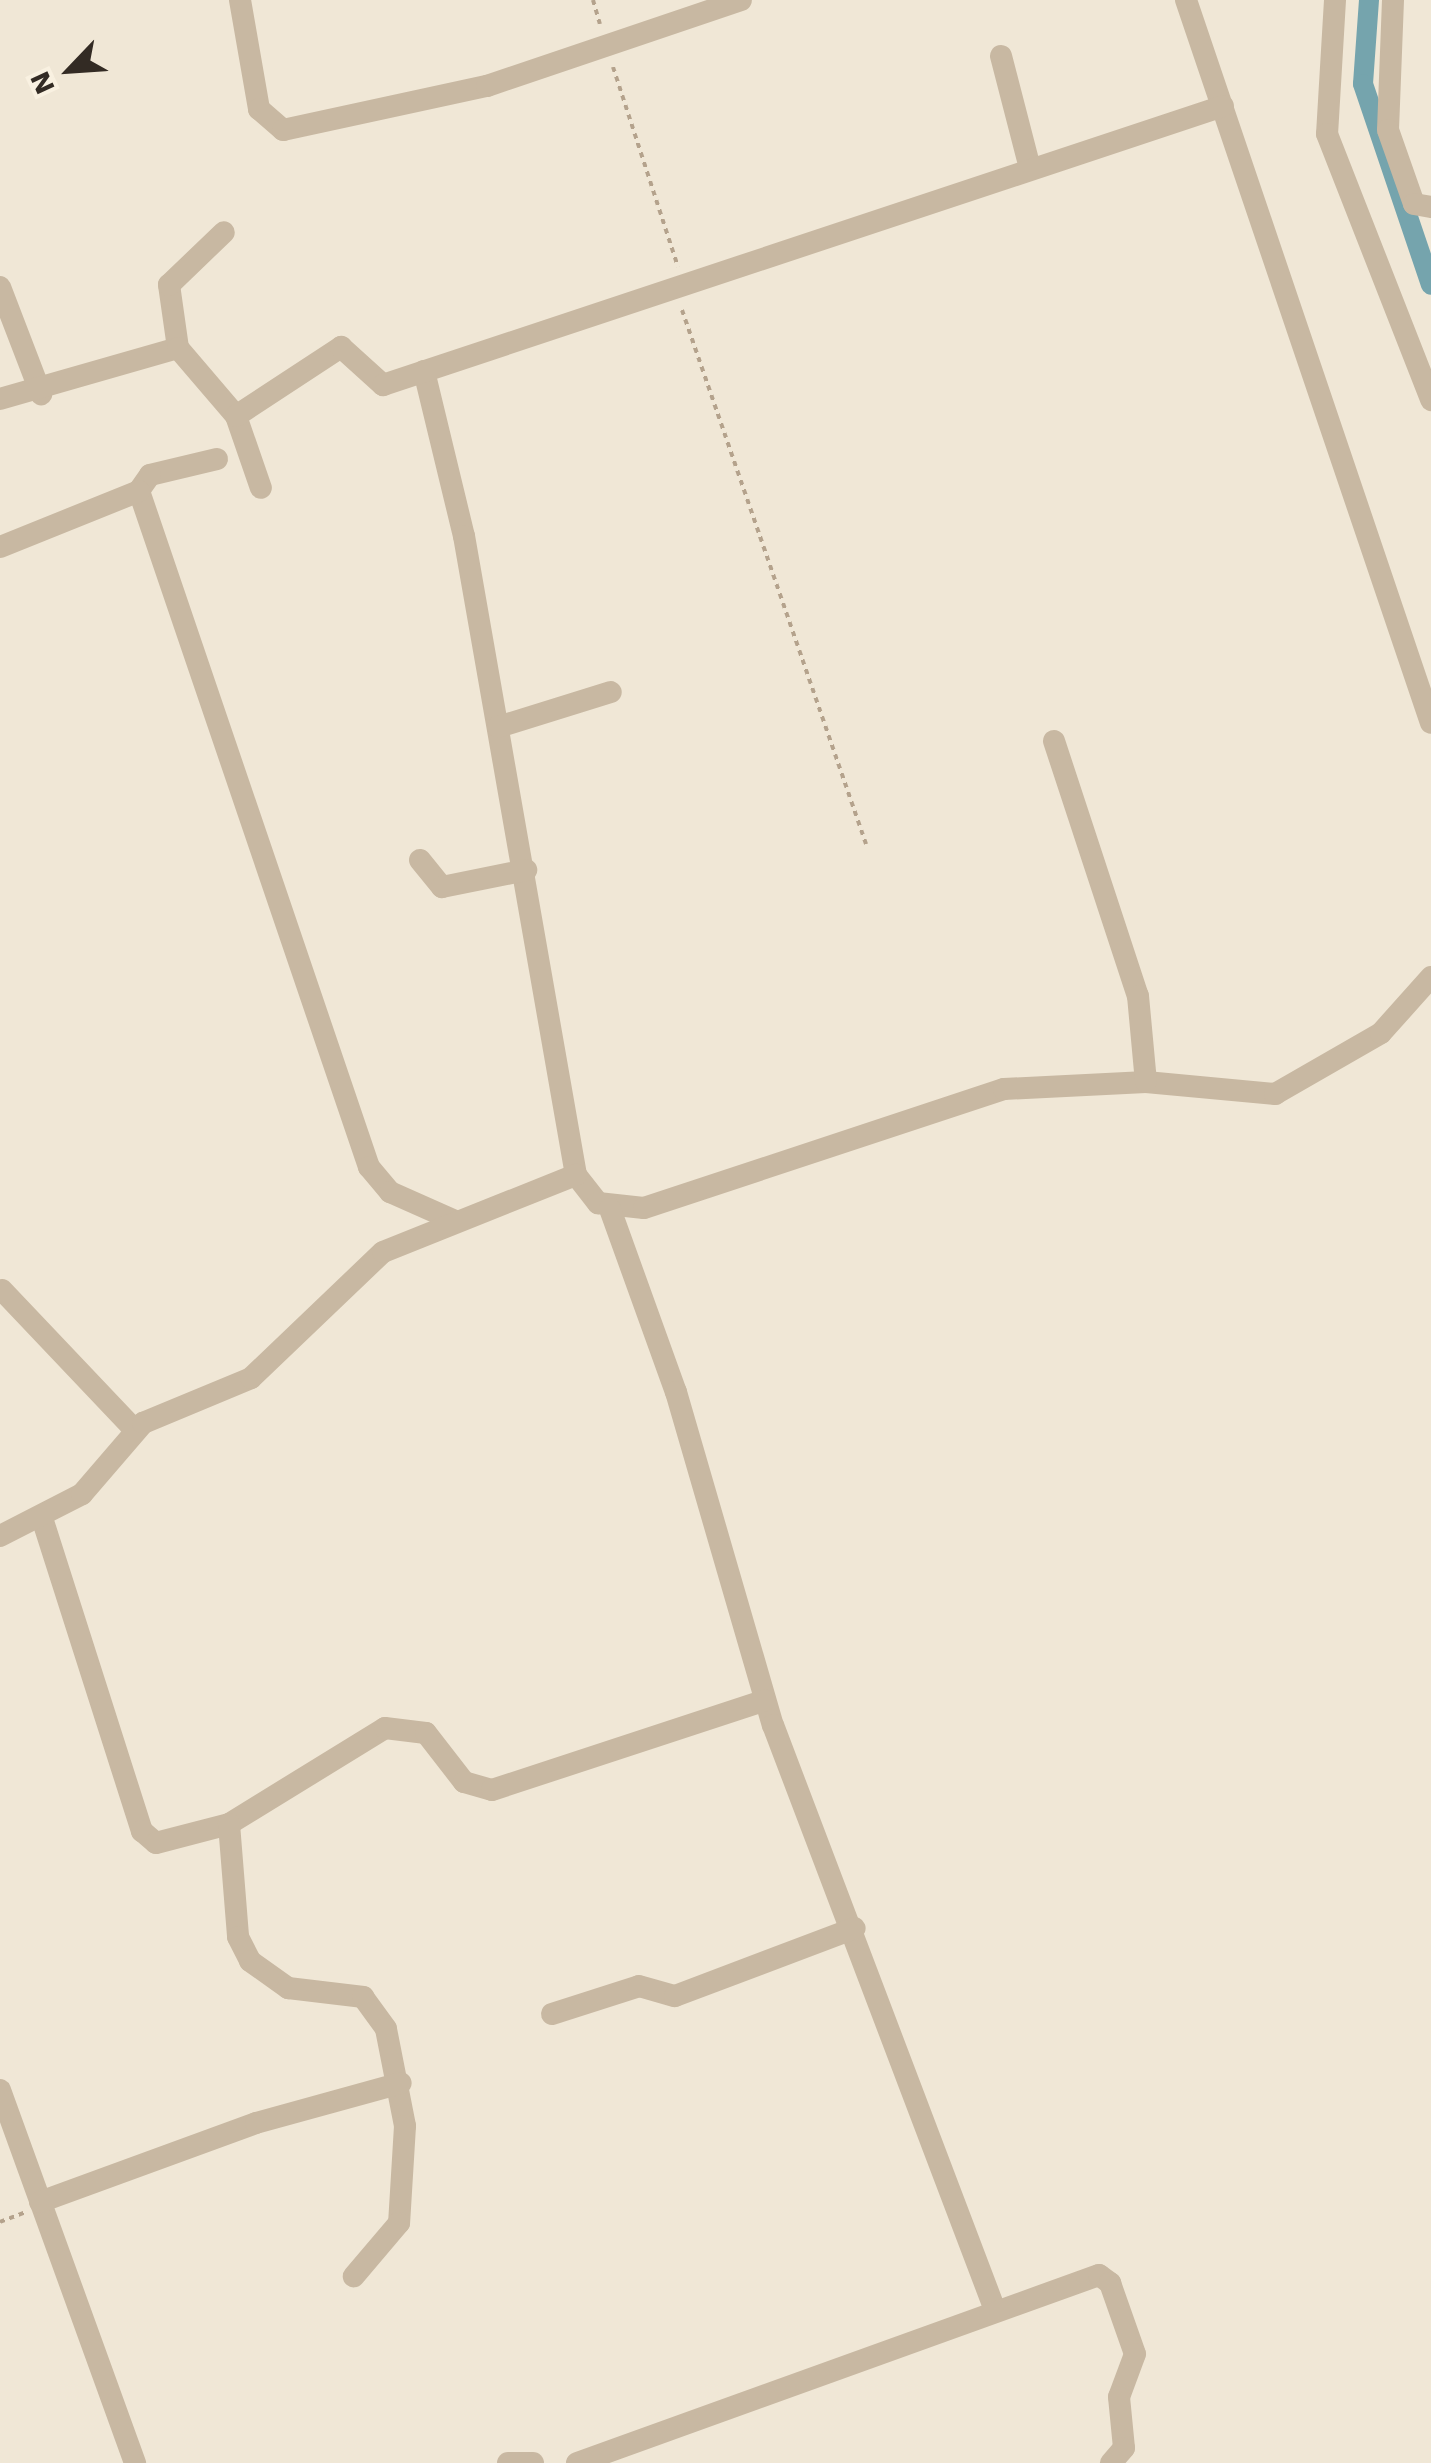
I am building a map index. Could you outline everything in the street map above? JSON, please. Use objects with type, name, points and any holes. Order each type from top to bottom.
[{"type":"street","points":[[240,0],[259,110],[272,128],[471,90],[741,0]]},
{"type":"street","points":[[1186,0],[1431,723]]},
{"type":"street","points":[[1335,0],[1327,134],[1431,400]]},
{"type":"street","points":[[1393,0],[1388,130],[1414,204],[1431,207]]},
{"type":"street","points":[[1001,56],[1029,164]]},
{"type":"street","points":[[236,416],[341,347],[376,385],[1029,164],[1223,106]]},
{"type":"street","points":[[224,232],[168,284],[178,348],[236,416],[260,488]]},
{"type":"street","points":[[0,286],[40,394]]},
{"type":"street","points":[[0,399],[40,394],[178,348]]},
{"type":"street","points":[[424,370],[526,870],[576,1176],[610,1209],[676,1392],[764,1700],[855,1928],[995,2310]]},
{"type":"street","points":[[0,547],[139,491],[150,475],[217,459]]},
{"type":"street","points":[[139,491],[369,1167],[390,1192],[453,1220]]},
{"type":"street","points":[[498,726],[611,692]]},
{"type":"street","points":[[1054,741],[1138,996],[1146,1082]]},
{"type":"street","points":[[420,860],[442,887],[526,870]]},
{"type":"street","points":[[610,1209],[644,1208],[979,1095],[1146,1082],[1251,1096],[1288,1089],[1381,1033],[1431,978]]},
{"type":"street","points":[[0,1536],[42,1518],[82,1494],[134,1429],[251,1378],[360,1269],[453,1220],[576,1176]]},
{"type":"street","points":[[2,1290],[134,1429]]},
{"type":"street","points":[[42,1518],[142,1831],[168,1844],[229,1824],[385,1728],[426,1734],[464,1782],[492,1790],[764,1700]]},
{"type":"street","points":[[229,1824],[238,1937],[250,1960],[288,1988],[352,1992],[371,2003],[401,2082],[399,2223],[354,2276]]},
{"type":"street","points":[[552,2014],[639,1986],[675,1996],[855,1928]]},
{"type":"street","points":[[40,2202],[256,2123],[401,2082]]},
{"type":"street","points":[[0,2090],[134,2463]]},
{"type":"street","points":[[577,2463],[703,2425],[1092,2276],[1110,2283],[1136,2363],[1119,2397],[1124,2448],[1111,2463]]},
{"type":"street","points":[[508,2463],[533,2463]]},
{"type":"path","points":[[593,0],[677,283],[866,844]]},
{"type":"waterway","points":[[1369,0],[1363,84],[1431,285]]}]
